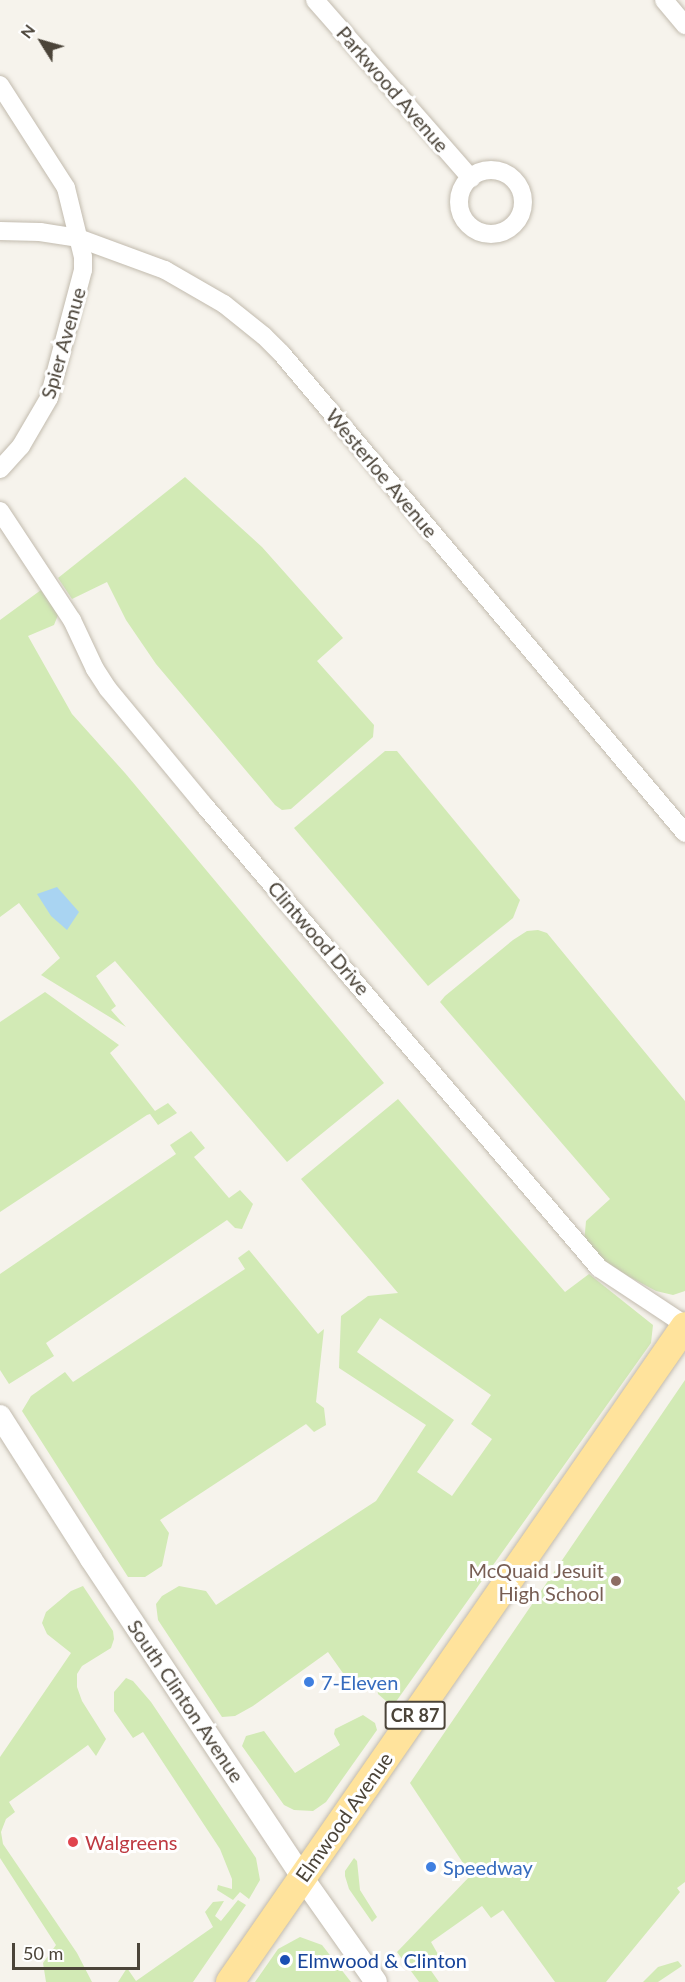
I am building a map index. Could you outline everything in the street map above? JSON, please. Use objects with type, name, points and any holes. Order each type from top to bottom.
[{"type":"main road","name":"Elmwood Avenue","points":[[230,1982],[685,1326]]},
{"type":"street","name":"Parkwood Avenue","points":[[315,0],[471,178]]},
{"type":"street","points":[[664,0],[685,25]]},
{"type":"street","name":"Spier Avenue","points":[[0,85],[66,189],[83,257],[81,284],[49,398],[21,446],[0,469]]},
{"type":"street","name":"Westerloe Avenue","points":[[0,231],[40,232],[78,238],[165,270],[224,304],[270,342],[685,833]]},
{"type":"street","name":"Clintwood Drive","points":[[0,511],[72,620],[95,669],[108,689],[204,805],[598,1268],[685,1326]]},
{"type":"street","name":"South Clinton Avenue","points":[[0,1416],[302,1877],[376,1982]]},
{"type":"green space","points":[[185,477],[262,547],[343,638],[317,661],[374,725],[373,737],[291,809],[282,810],[275,805],[156,664],[126,620],[107,582],[72,599],[58,578]]},
{"type":"green space","points":[[41,590],[58,615],[54,625],[28,636],[72,714],[125,773],[384,1083],[287,1162],[115,961],[96,976],[116,1006],[111,1010],[126,1027],[41,975],[60,958],[19,903],[0,917],[0,620]]},
{"type":"green space","points":[[385,751],[397,751],[520,900],[513,918],[428,986],[294,828]]},
{"type":"green space","points":[[538,930],[547,933],[685,1101],[685,1291],[673,1295],[656,1291],[600,1258],[584,1243],[586,1221],[610,1199],[440,1002],[513,940],[527,931]]},
{"type":"green space","points":[[45,992],[119,1045],[110,1053],[155,1111],[168,1103],[177,1113],[158,1125],[150,1114],[147,1115],[0,1212],[0,1022]]},
{"type":"green space","points":[[398,1099],[565,1292],[589,1274],[653,1325],[651,1343],[395,1703],[386,1701],[378,1694],[376,1681],[345,1676],[328,1652],[253,1706],[235,1716],[222,1717],[158,1620],[156,1604],[162,1596],[179,1586],[206,1591],[216,1605],[376,1501],[426,1425],[339,1368],[341,1316],[368,1296],[398,1293],[301,1179]],"holes":[[[380,1318],[491,1395],[471,1424],[492,1439],[452,1496],[417,1472],[454,1420],[357,1352]]]},
{"type":"green space","points":[[191,1131],[205,1148],[194,1157],[229,1198],[240,1190],[253,1204],[242,1229],[235,1228],[227,1220],[46,1343],[54,1356],[9,1384],[0,1370],[0,1274],[176,1154],[170,1145]]},
{"type":"green space","points":[[249,1250],[318,1334],[324,1329],[316,1402],[324,1408],[326,1425],[314,1432],[306,1424],[160,1520],[169,1533],[162,1566],[145,1577],[128,1577],[22,1411],[31,1396],[65,1372],[73,1382],[245,1269],[238,1258]]},
{"type":"green space","name":"McQuaid Jesuit High School","points":[[685,1380],[685,1882],[677,1888],[680,1892],[606,1982],[555,1982],[503,1910],[491,1918],[482,1906],[431,1942],[439,1956],[427,1965],[439,1982],[419,1982],[397,1952],[471,1875],[410,1783]]},
{"type":"green space","points":[[83,1586],[113,1631],[114,1639],[111,1648],[82,1666],[77,1674],[77,1687],[82,1701],[106,1739],[96,1756],[88,1745],[9,1802],[15,1812],[6,1819],[1,1832],[3,1844],[77,1953],[92,1982],[46,1982],[43,1963],[56,1945],[0,1858],[0,1757],[71,1653],[47,1634],[42,1623],[46,1612],[71,1591]]},
{"type":"green space","points":[[126,1678],[133,1681],[151,1702],[256,1858],[260,1880],[249,1899],[240,1892],[233,1900],[217,1890],[218,1885],[232,1889],[232,1879],[220,1849],[143,1732],[133,1738],[114,1711],[114,1692]]},
{"type":"green space","points":[[363,1715],[375,1723],[377,1730],[326,1802],[313,1811],[294,1810],[284,1805],[242,1746],[246,1736],[264,1731],[295,1773],[340,1745],[334,1734],[335,1729]]},
{"type":"green space","points":[[354,1858],[357,1861],[360,1890],[377,1917],[372,1922],[349,1889],[345,1876],[345,1871]]},
{"type":"green space","points":[[238,1900],[246,1905],[193,1982],[118,1982],[127,1968],[136,1981],[213,1927],[205,1912],[213,1902],[224,1901],[215,1916],[221,1921]]},
{"type":"green space","points":[[300,1937],[322,1945],[351,1982],[255,1982],[278,1949]]},
{"type":"green space","points":[[678,1961],[682,1966],[658,1982],[643,1982],[658,1967]]},
{"type":"water","points":[[57,887],[79,912],[67,930],[51,916],[37,894]]},
{"type":"place","name":"McQuaid Jesuit High School","points":[[616,1581]]},
{"type":"place","name":"7-Eleven","points":[[309,1682]]},
{"type":"place","name":"Walgreens","points":[[73,1842]]},
{"type":"place","name":"Speedway","points":[[431,1867]]},
{"type":"place","name":"Elmwood & Clinton","points":[[285,1960]]}]
